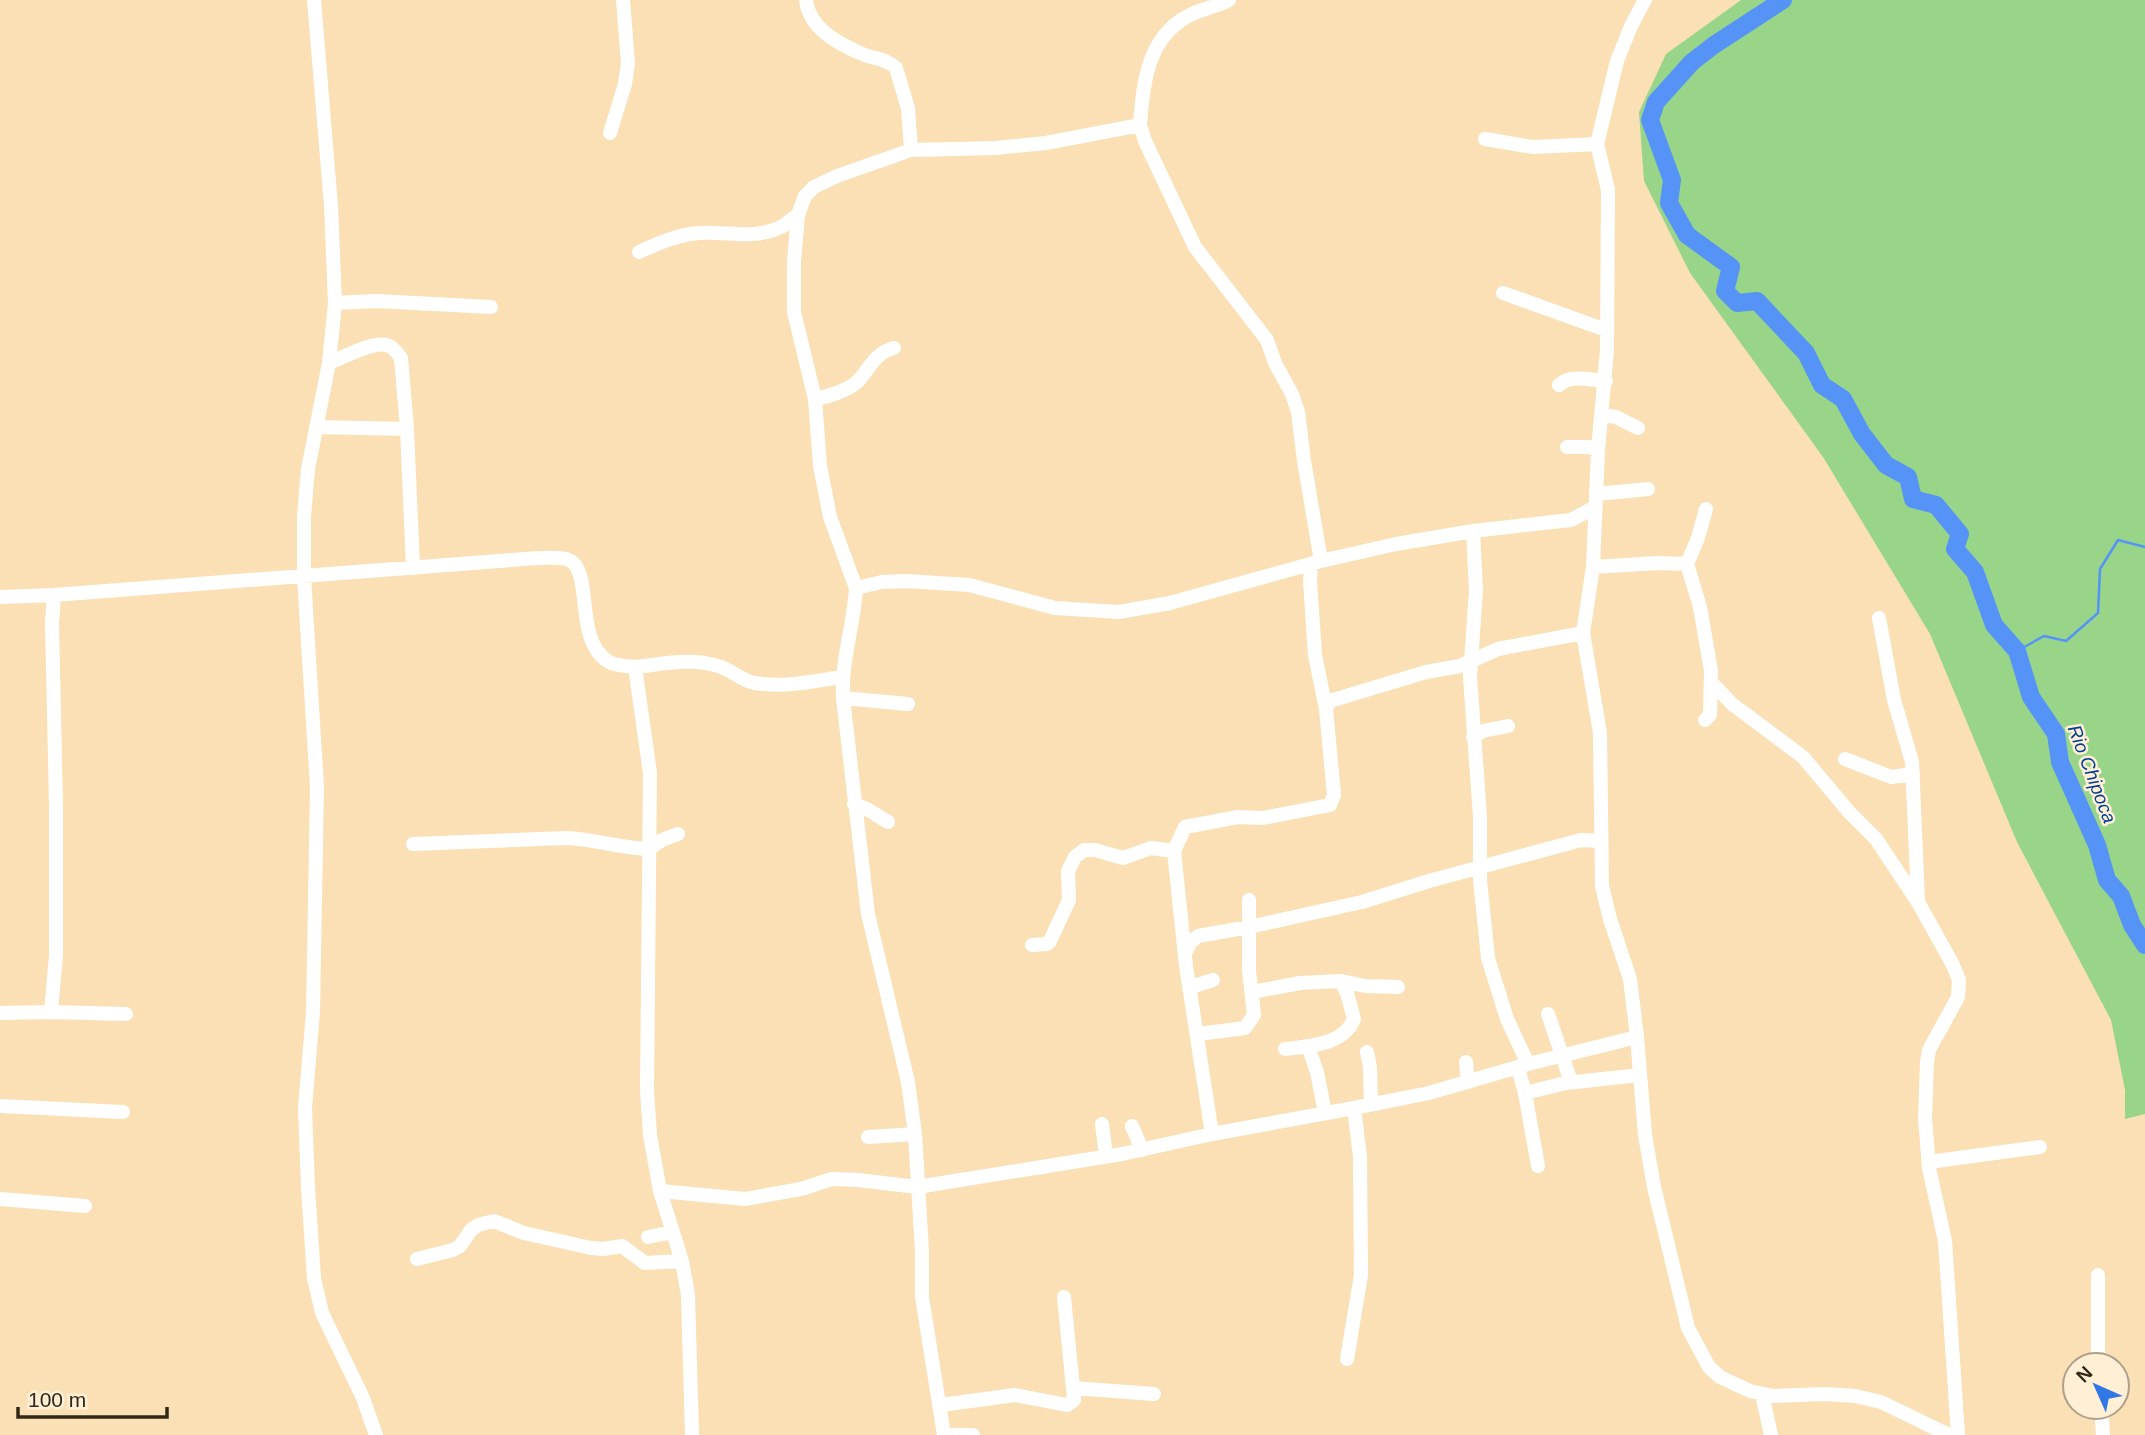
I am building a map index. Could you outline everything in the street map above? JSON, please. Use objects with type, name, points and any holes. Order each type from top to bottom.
[{"type":"street","points":[[314,0],[331,206],[335,303],[329,363],[308,469],[304,577],[317,787],[313,1012],[305,1108],[314,1278],[322,1313],[363,1398],[376,1435]]},
{"type":"street","points":[[610,133],[625,84],[628,63],[623,0]]},
{"type":"street","points":[[806,0],[811,17],[823,32],[859,53],[883,60],[896,68],[908,108],[911,150]]},
{"type":"street","points":[[1212,1134],[1174,851],[1185,827],[1238,817],[1263,818],[1330,805],[1334,795],[1326,709],[1315,655],[1310,581],[1316,563],[1298,412],[1267,340],[1195,247],[1144,141],[1140,125],[1149,66],[1154,49],[1163,35],[1184,18],[1229,0]]},
{"type":"street","points":[[1645,0],[1617,61],[1597,144],[1608,190],[1606,381],[1598,450],[1593,567],[1583,633],[1600,733],[1602,886],[1609,919],[1630,979],[1645,1136],[1654,1187],[1688,1328],[1709,1367],[1734,1385],[1762,1394],[1825,1394],[1867,1398],[1908,1413],[1949,1435]]},
{"type":"street","points":[[944,1435],[922,1297],[915,1134],[908,1082],[868,914],[842,698],[842,677],[856,588],[826,502],[820,466],[815,400],[794,312],[798,215],[805,196],[814,187],[911,150],[996,148],[1046,143],[1140,125]]},
{"type":"street","points":[[1485,139],[1533,146],[1597,144]]},
{"type":"street","points":[[639,252],[657,243],[693,233],[748,235],[782,227],[798,215]]},
{"type":"street","points":[[782,227],[793,230],[796,234]]},
{"type":"street","points":[[1503,293],[1606,330]]},
{"type":"street","points":[[335,303],[376,301],[491,307]]},
{"type":"street","points":[[329,363],[375,344],[389,346],[401,358],[413,568]]},
{"type":"street","points":[[815,400],[851,386],[859,380],[877,356],[894,348]]},
{"type":"street","points":[[1559,385],[1562,381],[1573,378],[1606,381]]},
{"type":"street","points":[[1602,415],[1616,417],[1638,428]]},
{"type":"street","points":[[316,428],[407,429]]},
{"type":"street","points":[[1567,447],[1589,447],[1598,450]]},
{"type":"street","points":[[1571,520],[1596,500],[1648,489]]},
{"type":"street","points":[[1705,719],[1710,715],[1712,683],[1700,607],[1687,564],[1706,509]]},
{"type":"street","points":[[856,588],[883,582],[906,581],[970,585],[1047,607],[1119,612],[1170,603],[1396,544],[1473,531],[1571,520],[1594,533]]},
{"type":"street","points":[[1473,531],[1476,590],[1471,660],[1473,737],[1480,817],[1481,874],[1490,966],[1523,1066],[1538,1166]]},
{"type":"street","points":[[0,597],[562,558],[569,560],[580,571],[592,645],[610,663],[635,667],[689,661],[708,663],[725,668],[753,683],[778,685],[842,677]]},
{"type":"street","points":[[1593,567],[1687,564]]},
{"type":"street","points":[[51,1012],[56,955],[52,623],[54,595]]},
{"type":"street","points":[[1879,618],[1894,700],[1910,751],[1918,902]]},
{"type":"street","points":[[1326,709],[1328,703],[1341,697],[1426,672],[1460,666],[1498,649],[1583,633]]},
{"type":"street","points":[[635,667],[650,773],[646,1074],[650,1135],[660,1191],[674,1232],[688,1295],[692,1435]]},
{"type":"street","points":[[1712,683],[1732,704],[1803,757],[1849,812],[1876,839],[1918,902],[1954,965],[1960,991],[1929,1050],[1925,1118],[1929,1162],[1945,1241],[1958,1435]]},
{"type":"street","points":[[842,698],[908,704]]},
{"type":"street","points":[[1473,737],[1483,731],[1507,726]]},
{"type":"street","points":[[1845,759],[1891,777],[1913,774]]},
{"type":"street","points":[[854,804],[888,822]]},
{"type":"street","points":[[413,844],[565,838],[649,849],[678,834]]},
{"type":"street","points":[[1186,951],[1198,936],[1362,902],[1465,872],[1481,874],[1512,858],[1581,841],[1600,841]]},
{"type":"street","points":[[1031,944],[1047,944],[1051,941],[1067,909],[1068,871],[1075,857],[1084,850],[1095,850],[1123,858],[1151,848],[1174,851]]},
{"type":"street","points":[[1198,1034],[1245,1028],[1254,1015],[1250,900]]},
{"type":"street","points":[[1183,926],[1198,936]]},
{"type":"street","points":[[1191,987],[1213,980]]},
{"type":"street","points":[[1252,992],[1300,983],[1342,981],[1365,986],[1398,987]]},
{"type":"street","points":[[1285,1049],[1308,1046],[1342,1036],[1351,1026],[1354,1019],[1342,981]]},
{"type":"street","points":[[0,1013],[127,1014]]},
{"type":"street","points":[[1548,1014],[1571,1082]]},
{"type":"street","points":[[660,1191],[745,1199],[801,1189],[832,1179],[917,1187],[1142,1150],[1429,1093],[1637,1037]]},
{"type":"street","points":[[1308,1046],[1317,1072],[1325,1113]]},
{"type":"street","points":[[1367,1052],[1371,1104]]},
{"type":"street","points":[[1466,1062],[1468,1082]]},
{"type":"street","points":[[1525,1093],[1571,1082],[1640,1075]]},
{"type":"street","points":[[0,1106],[123,1111]]},
{"type":"street","points":[[1347,1359],[1361,1275],[1360,1157],[1354,1108]]},
{"type":"street","points":[[1102,1124],[1106,1156]]},
{"type":"street","points":[[1132,1126],[1142,1150]]},
{"type":"street","points":[[868,1137],[915,1134]]},
{"type":"street","points":[[1929,1162],[2040,1147]]},
{"type":"street","points":[[0,1199],[85,1206]]},
{"type":"street","points":[[417,1259],[453,1250],[460,1246],[478,1225],[494,1221],[524,1233],[591,1248],[622,1246],[645,1262],[681,1261]]},
{"type":"street","points":[[648,1237],[674,1232]]},
{"type":"street","points":[[2098,1275],[2098,1351]]},
{"type":"street","points":[[941,1405],[1015,1395],[1067,1405],[1074,1400],[1064,1297]]},
{"type":"street","points":[[1073,1388],[1154,1394]]},
{"type":"street","points":[[1762,1394],[1771,1435]]},
{"type":"street","points":[[951,1435],[972,1435]]},
{"type":"green space","points":[[1741,0],[2145,0],[2145,1114],[2125,1119],[2125,1090],[2111,1020],[2017,842],[1930,634],[1823,457],[1690,273],[1644,181],[1639,112],[1666,54]]},
{"type":"waterway","name":"Rio Chipoca","points":[[1783,0],[1692,62],[1656,102],[1650,120],[1672,180],[1669,203],[1687,235],[1731,267],[1725,291],[1737,303],[1757,301],[1806,353],[1822,385],[1843,399],[1862,434],[1886,465],[1908,477],[1913,499],[1936,505],[1960,534],[1955,549],[1975,572],[1994,625],[2017,651],[2031,697],[2056,734],[2060,762],[2097,845],[2107,880],[2121,896],[2132,925],[2145,945]]},
{"type":"waterway","points":[[2017,651],[2044,636],[2066,641],[2098,613],[2100,569],[2118,540],[2145,547]]}]
